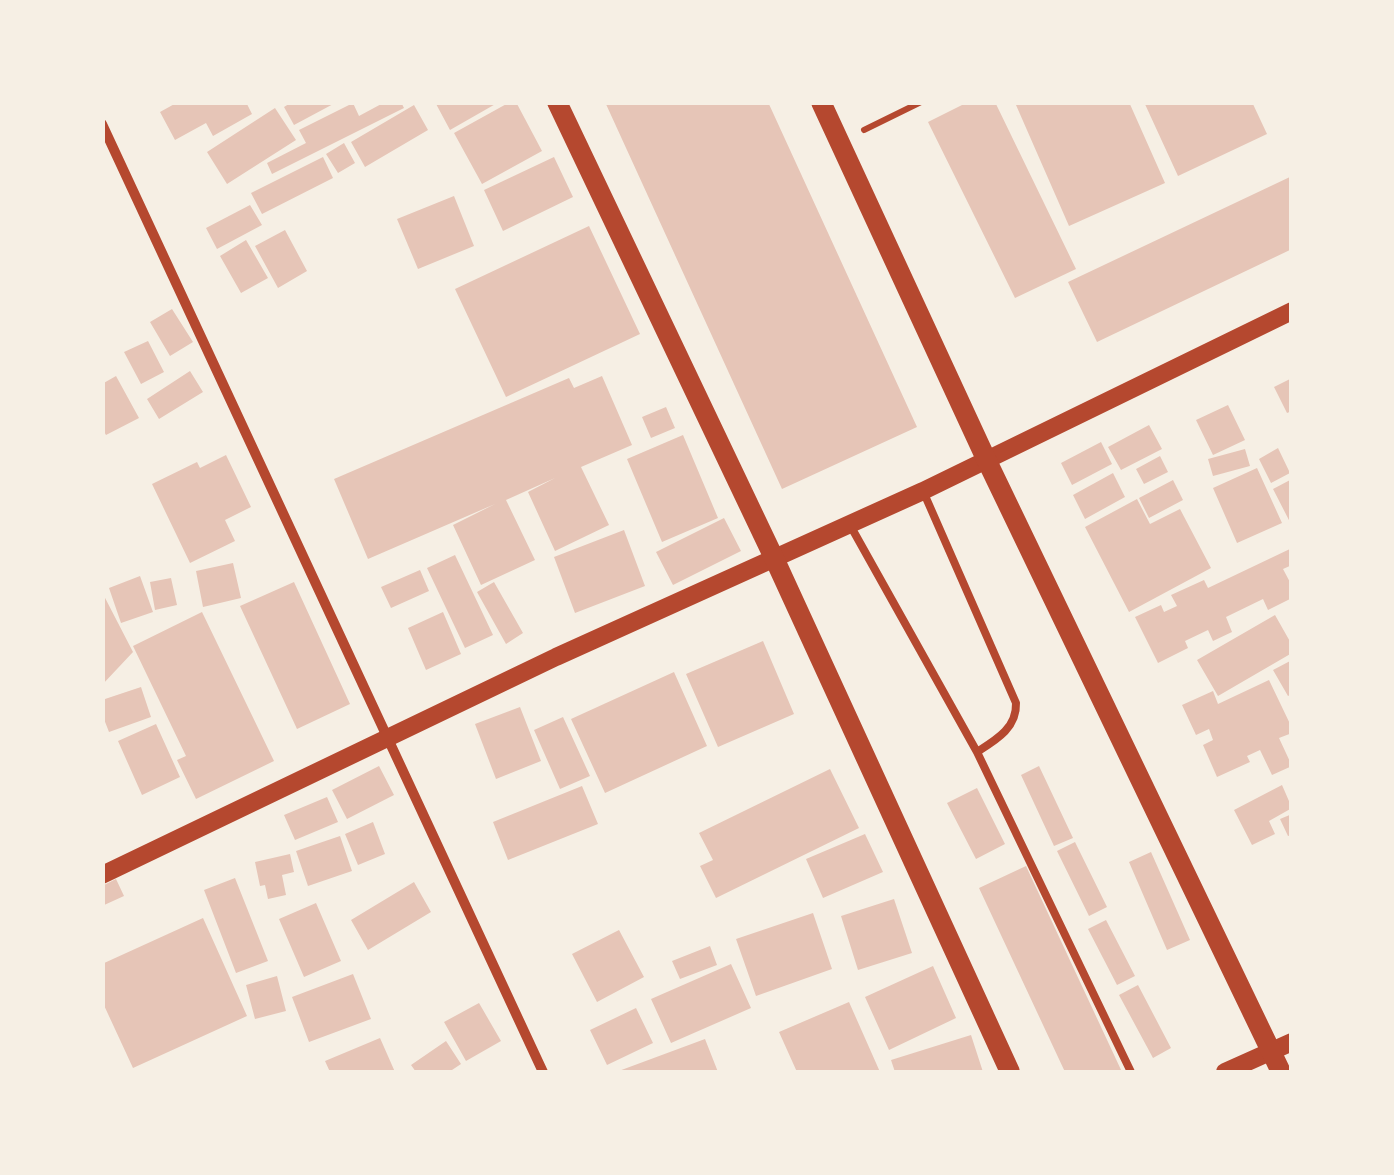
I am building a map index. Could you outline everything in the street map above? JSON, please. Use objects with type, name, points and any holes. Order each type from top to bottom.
[{"type":"main road","points":[[557,102],[775,560],[1010,1072]]},
{"type":"main road","points":[[821,102],[987,460],[1281,1072]]},
{"type":"street","points":[[102,124],[543,1072]]},
{"type":"street","points":[[102,875],[556,657],[923,491],[1292,310]]},
{"type":"street","points":[[1225,1072],[1292,1042]]},
{"type":"lane","points":[[923,491],[1016,703],[1017,714],[1009,728],[976,752]]},
{"type":"lane","points":[[850,525],[976,752],[1131,1072]]},
{"type":"path","points":[[839,141],[922,102]]},
{"type":"building","points":[[178,102],[246,102],[252,114],[213,136],[206,123],[175,140],[160,112]]},
{"type":"building","points":[[292,102],[337,102],[294,125],[284,107]]},
{"type":"building","points":[[385,102],[401,102],[404,108],[272,174],[267,163],[306,143],[299,130],[353,103],[359,116]]},
{"type":"building","points":[[435,102],[499,102],[450,130]]},
{"type":"building","points":[[516,102],[542,151],[482,184],[454,133]]},
{"type":"building","points":[[605,102],[768,102],[917,427],[782,489]]},
{"type":"building","points":[[968,102],[995,102],[1076,269],[1015,298],[928,122]]},
{"type":"building","points":[[1129,102],[1165,183],[1069,226],[1016,105]]},
{"type":"building","points":[[1144,102],[1252,102],[1267,134],[1178,176]]},
{"type":"building","points":[[414,105],[428,130],[365,167],[351,142]]},
{"type":"building","points":[[275,108],[296,140],[227,184],[207,152]]},
{"type":"building","points":[[344,143],[355,163],[338,173],[326,154]]},
{"type":"building","points":[[323,157],[333,178],[262,214],[251,193]]},
{"type":"building","points":[[554,157],[573,197],[503,231],[484,190]]},
{"type":"building","points":[[1292,176],[1292,249],[1097,342],[1068,282]]},
{"type":"building","points":[[454,196],[474,246],[418,269],[397,219]]},
{"type":"building","points":[[250,205],[262,225],[217,249],[206,228]]},
{"type":"building","points":[[589,226],[640,334],[506,397],[455,289]]},
{"type":"building","points":[[285,230],[307,271],[278,288],[255,246]]},
{"type":"building","points":[[246,240],[268,278],[241,293],[220,256]]},
{"type":"building","points":[[172,309],[193,342],[170,356],[150,322]]},
{"type":"building","points":[[148,341],[164,372],[141,384],[124,352]]},
{"type":"building","points":[[190,371],[203,392],[159,419],[147,399]]},
{"type":"building","points":[[116,376],[139,418],[106,435],[102,428],[102,384]]},
{"type":"building","points":[[602,376],[632,445],[581,467],[609,525],[555,551],[528,492],[555,478],[506,500],[535,560],[481,585],[453,525],[495,504],[368,559],[334,479],[569,378],[574,388]]},
{"type":"building","points":[[1292,378],[1292,411],[1287,413],[1274,387]]},
{"type":"building","points":[[1228,405],[1245,440],[1213,455],[1196,420]]},
{"type":"building","points":[[666,407],[675,428],[651,438],[642,417]]},
{"type":"building","points":[[1149,425],[1162,449],[1121,470],[1108,447]]},
{"type":"building","points":[[683,435],[718,518],[662,542],[627,459]]},
{"type":"building","points":[[1101,442],[1112,464],[1072,485],[1061,463]]},
{"type":"building","points":[[1278,448],[1290,473],[1271,483],[1259,459]]},
{"type":"building","points":[[1245,449],[1250,466],[1213,476],[1208,459]]},
{"type":"building","points":[[226,455],[251,507],[225,520],[235,541],[190,563],[152,484],[197,462],[200,468]]},
{"type":"building","points":[[1160,456],[1168,472],[1144,484],[1136,469]]},
{"type":"building","points":[[1257,468],[1282,523],[1237,543],[1213,488]]},
{"type":"building","points":[[1113,473],[1125,497],[1085,519],[1073,495]]},
{"type":"building","points":[[1292,479],[1292,526],[1273,489]]},
{"type":"building","points":[[1173,480],[1183,500],[1149,518],[1139,498]]},
{"type":"building","points":[[1137,499],[1150,524],[1180,509],[1211,568],[1129,612],[1085,527]]},
{"type":"building","points":[[724,518],[741,551],[673,585],[656,552]]},
{"type":"building","points":[[624,530],[645,586],[575,613],[554,557]]},
{"type":"building","points":[[1292,548],[1292,565],[1283,569],[1292,586],[1292,598],[1268,610],[1263,599],[1226,617],[1232,632],[1213,641],[1208,630],[1185,641],[1188,648],[1158,663],[1135,617],[1161,605],[1164,612],[1177,606],[1171,595],[1204,580],[1208,588]]},
{"type":"building","points":[[455,555],[493,635],[465,648],[427,568]]},
{"type":"building","points":[[233,563],[241,598],[203,607],[196,571]]},
{"type":"building","points":[[420,570],[429,591],[391,608],[381,587]]},
{"type":"building","points":[[140,576],[153,612],[121,623],[109,588]]},
{"type":"building","points":[[171,578],[177,605],[155,610],[150,582]]},
{"type":"building","points":[[294,582],[350,704],[297,729],[240,606]]},
{"type":"building","points":[[494,582],[523,633],[506,644],[477,592]]},
{"type":"building","points":[[102,592],[133,652],[102,685]]},
{"type":"building","points":[[202,612],[274,761],[196,799],[177,760],[186,756],[133,646]]},
{"type":"building","points":[[443,612],[461,654],[426,670],[408,628]]},
{"type":"building","points":[[1275,615],[1292,645],[1292,653],[1218,696],[1197,660]]},
{"type":"building","points":[[763,641],[794,714],[718,747],[686,674]]},
{"type":"building","points":[[1292,660],[1292,694],[1288,696],[1273,670]]},
{"type":"building","points":[[674,672],[707,746],[605,793],[571,719]]},
{"type":"building","points":[[1269,680],[1292,728],[1292,733],[1279,738],[1292,766],[1272,775],[1260,750],[1247,756],[1250,762],[1217,777],[1203,745],[1213,740],[1209,729],[1196,735],[1182,705],[1213,691],[1218,704]]},
{"type":"building","points":[[141,687],[151,717],[109,732],[102,700]]},
{"type":"building","points":[[520,707],[541,761],[496,779],[475,724]]},
{"type":"building","points":[[563,717],[590,776],[560,789],[534,730]]},
{"type":"building","points":[[156,724],[180,777],[142,795],[118,741]]},
{"type":"building","points":[[379,766],[394,795],[347,819],[332,790]]},
{"type":"building","points":[[1039,766],[1073,838],[1054,846],[1021,775]]},
{"type":"building","points":[[830,769],[859,828],[716,898],[700,866],[713,860],[699,833]]},
{"type":"building","points":[[1282,785],[1292,808],[1269,821],[1275,834],[1252,845],[1234,810]]},
{"type":"building","points":[[582,786],[598,824],[508,860],[493,822]]},
{"type":"building","points":[[977,788],[1005,844],[976,859],[947,803]]},
{"type":"building","points":[[327,797],[338,822],[295,840],[284,815]]},
{"type":"building","points":[[1292,814],[1292,835],[1288,836],[1280,819]]},
{"type":"building","points":[[373,822],[385,854],[358,865],[345,834]]},
{"type":"building","points":[[865,834],[883,872],[823,898],[806,859]]},
{"type":"building","points":[[340,836],[352,871],[308,886],[296,851]]},
{"type":"building","points":[[1075,842],[1107,907],[1089,916],[1057,851]]},
{"type":"building","points":[[1151,852],[1190,940],[1167,950],[1129,862]]},
{"type":"building","points":[[290,854],[294,872],[282,875],[286,895],[268,899],[265,885],[260,886],[255,862]]},
{"type":"building","points":[[1026,866],[1122,1072],[1065,1072],[979,888]]},
{"type":"building","points":[[235,878],[268,961],[236,973],[204,890]]},
{"type":"building","points":[[116,879],[124,896],[102,906],[102,886]]},
{"type":"building","points":[[414,882],[431,912],[368,950],[351,920]]},
{"type":"building","points":[[894,899],[912,953],[858,970],[841,916]]},
{"type":"building","points":[[316,903],[341,961],[304,977],[279,919]]},
{"type":"building","points":[[813,913],[832,969],[756,996],[736,939]]},
{"type":"building","points":[[203,918],[247,1016],[133,1068],[102,1001],[102,964]]},
{"type":"building","points":[[1106,920],[1135,976],[1117,985],[1088,929]]},
{"type":"building","points":[[619,930],[644,977],[597,1002],[572,954]]},
{"type":"building","points":[[710,946],[717,965],[680,979],[672,961]]},
{"type":"building","points":[[731,964],[751,1008],[671,1043],[651,999]]},
{"type":"building","points":[[933,966],[956,1018],[889,1050],[865,997]]},
{"type":"building","points":[[353,974],[371,1019],[309,1042],[292,997]]},
{"type":"building","points":[[277,976],[286,1011],[255,1019],[246,985]]},
{"type":"building","points":[[1138,985],[1171,1048],[1153,1058],[1119,995]]},
{"type":"building","points":[[849,1002],[880,1072],[797,1072],[779,1032]]},
{"type":"building","points":[[479,1003],[501,1041],[466,1061],[444,1022]]},
{"type":"building","points":[[636,1008],[653,1043],[607,1065],[590,1030]]},
{"type":"building","points":[[971,1035],[983,1072],[895,1072],[891,1060]]},
{"type":"building","points":[[380,1038],[395,1072],[330,1072],[325,1061]]},
{"type":"building","points":[[705,1039],[718,1072],[616,1072]]},
{"type":"building","points":[[446,1041],[461,1064],[449,1072],[416,1072],[411,1065]]}]
